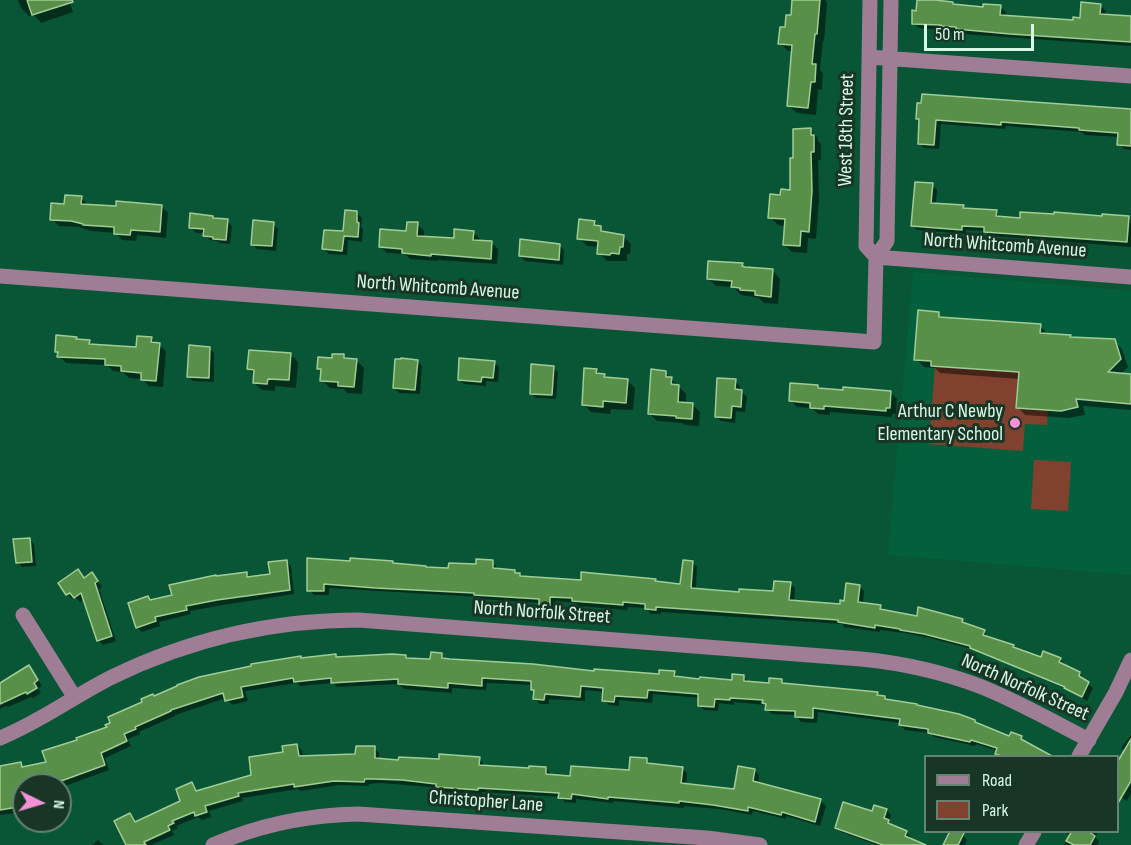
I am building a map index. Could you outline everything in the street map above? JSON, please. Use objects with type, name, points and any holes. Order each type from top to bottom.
[{"type":"street","name":"West 18th Street","points":[[870,0],[866,246],[876,257]]},
{"type":"street","name":"West 18th Street","points":[[874,342],[876,257],[887,241],[891,0]]},
{"type":"street","points":[[869,57],[1131,76]]},
{"type":"street","name":"North Whitcomb Avenue","points":[[876,257],[1131,277]]},
{"type":"street","name":"North Whitcomb Avenue","points":[[0,276],[874,342]]},
{"type":"street","points":[[23,615],[75,698]]},
{"type":"street","name":"North Norfolk Street","points":[[0,738],[27,726],[106,680],[187,646],[258,628],[346,620],[386,621],[894,663],[944,675],[984,688],[1089,740]]},
{"type":"street","points":[[1080,755],[1116,692],[1131,660]]},
{"type":"street","name":"Christopher Lane","points":[[213,845],[286,821],[358,814],[695,837],[760,845]]},
{"type":"shaded area","name":"Arthur C Newby Elementary School","points":[[913,272],[1131,291],[1131,575],[888,555]]},
{"type":"green space","points":[[935,366],[1019,372],[1016,408],[1048,410],[1047,425],[1025,424],[1023,451],[929,444]]},
{"type":"green space","points":[[1034,460],[1071,462],[1068,511],[1031,509]]},
{"type":"building","points":[[27,0],[72,0],[73,2],[32,15]]},
{"type":"building","points":[[792,0],[820,0],[812,64],[816,64],[815,82],[811,82],[808,108],[787,106],[792,45],[778,44],[780,27],[785,27],[786,15],[791,15]]},
{"type":"building","points":[[917,0],[935,0],[983,7],[983,4],[1001,5],[1000,15],[1073,20],[1073,17],[1080,18],[1081,2],[1101,4],[1100,14],[1131,16],[1131,42],[1010,34],[956,29],[956,27],[941,25],[912,24],[912,10],[916,11]]},
{"type":"building","points":[[922,94],[1131,109],[1131,146],[1117,145],[1118,133],[1001,122],[1001,125],[936,120],[934,145],[918,144],[917,103],[921,103]]},
{"type":"building","points":[[811,128],[811,135],[814,135],[814,152],[811,152],[812,191],[809,232],[801,231],[800,246],[783,245],[785,219],[768,218],[770,194],[780,195],[781,189],[790,190],[793,129]]},
{"type":"building","points":[[915,182],[933,183],[931,203],[997,210],[996,216],[1020,218],[1020,212],[1054,214],[1054,212],[1129,216],[1127,242],[984,232],[984,227],[962,226],[962,230],[911,226]]},
{"type":"building","points":[[65,195],[82,196],[81,204],[116,206],[116,201],[162,205],[160,232],[131,230],[130,235],[114,234],[114,227],[50,220],[51,203],[64,204]]},
{"type":"building","points":[[345,210],[357,211],[358,237],[344,236],[342,251],[322,249],[324,230],[343,231]]},
{"type":"building","points":[[190,213],[228,219],[226,240],[203,236],[204,229],[189,228]]},
{"type":"building","points":[[579,219],[595,221],[594,225],[601,226],[601,231],[624,235],[623,247],[620,247],[619,254],[597,254],[598,241],[577,239]]},
{"type":"building","points":[[253,220],[274,222],[272,246],[251,245]]},
{"type":"building","points":[[407,222],[418,222],[417,236],[454,238],[454,229],[474,231],[473,240],[492,241],[491,259],[402,253],[402,249],[379,247],[380,229],[406,231]]},
{"type":"building","points":[[520,239],[560,244],[559,260],[519,256]]},
{"type":"building","points":[[708,261],[743,263],[742,266],[745,267],[773,269],[771,297],[755,295],[755,291],[731,287],[732,281],[707,279]]},
{"type":"building","points":[[918,310],[939,312],[939,317],[1041,324],[1040,333],[1115,339],[1121,359],[1108,372],[1131,374],[1131,404],[1076,399],[1078,407],[1061,411],[1016,408],[1019,372],[931,366],[931,361],[914,360]]},
{"type":"building","points":[[56,335],[90,340],[89,344],[136,347],[137,336],[152,337],[151,342],[160,343],[156,381],[141,380],[141,373],[121,371],[121,366],[105,365],[105,359],[57,357]]},
{"type":"building","points":[[189,345],[210,347],[209,378],[187,377]]},
{"type":"building","points":[[249,350],[291,353],[289,380],[268,379],[267,384],[253,383],[254,370],[247,369]]},
{"type":"building","points":[[332,354],[344,354],[344,358],[357,359],[354,387],[338,386],[338,382],[320,381],[321,369],[317,369],[318,357],[332,358]]},
{"type":"building","points":[[459,358],[495,361],[493,378],[482,377],[481,382],[458,380]]},
{"type":"building","points":[[395,359],[418,360],[415,390],[393,388]]},
{"type":"building","points":[[531,364],[554,366],[552,395],[530,394]]},
{"type":"building","points":[[584,368],[597,369],[596,373],[605,374],[604,377],[628,379],[626,403],[603,401],[603,407],[582,405]]},
{"type":"building","points":[[651,369],[666,371],[666,377],[672,377],[671,384],[679,385],[678,402],[693,403],[692,419],[648,414]]},
{"type":"building","points":[[717,378],[736,379],[735,389],[742,390],[741,407],[732,406],[731,418],[715,417]]},
{"type":"building","points":[[790,383],[843,390],[843,387],[891,391],[890,408],[886,408],[886,411],[824,406],[824,409],[810,408],[810,403],[789,401]]},
{"type":"building","points":[[30,538],[32,562],[16,563],[13,539]]},
{"type":"building","points":[[307,558],[393,561],[393,563],[448,568],[449,563],[476,564],[476,559],[493,560],[493,568],[515,570],[515,573],[520,573],[520,576],[581,580],[581,572],[656,579],[655,581],[680,584],[683,560],[693,561],[691,588],[739,592],[739,589],[773,591],[774,581],[791,582],[789,600],[840,604],[840,600],[844,601],[846,583],[860,585],[858,602],[881,605],[880,609],[917,616],[918,607],[963,619],[962,622],[985,630],[983,635],[1014,645],[1013,647],[1041,657],[1043,651],[1061,658],[1059,662],[1080,672],[1079,676],[1089,682],[1082,697],[1065,687],[970,648],[970,646],[900,629],[875,625],[875,628],[838,622],[838,620],[656,607],[656,610],[645,609],[645,604],[623,602],[623,605],[572,601],[572,598],[550,597],[550,606],[539,605],[539,599],[324,584],[324,591],[307,591]]},
{"type":"building","points":[[287,560],[290,590],[186,606],[187,610],[155,617],[156,621],[136,628],[128,603],[148,596],[150,600],[172,595],[169,585],[216,575],[247,572],[247,577],[270,574],[268,562]]},
{"type":"building","points":[[78,569],[84,578],[92,572],[98,581],[95,583],[112,636],[97,641],[81,593],[74,598],[70,593],[66,595],[58,583]]},
{"type":"building","points":[[431,652],[442,653],[442,658],[450,659],[533,664],[594,671],[594,669],[659,674],[659,670],[675,671],[674,676],[699,679],[700,677],[732,680],[732,674],[744,675],[744,681],[769,683],[769,678],[782,679],[782,683],[878,692],[877,695],[885,696],[885,699],[959,714],[1009,736],[1011,732],[1022,736],[1021,739],[1050,755],[998,755],[995,754],[997,748],[971,740],[970,742],[928,733],[928,729],[899,725],[900,719],[813,708],[813,718],[795,717],[795,711],[765,710],[766,704],[762,703],[763,700],[715,699],[714,707],[698,706],[698,694],[648,690],[647,698],[615,696],[614,702],[602,701],[603,688],[581,686],[580,697],[545,694],[544,700],[533,699],[534,690],[531,690],[531,681],[482,678],[482,686],[448,683],[448,688],[398,684],[398,679],[331,683],[331,678],[294,682],[293,678],[241,687],[243,697],[225,701],[223,693],[171,710],[135,727],[136,729],[124,734],[127,741],[101,753],[105,765],[72,777],[72,773],[12,773],[12,808],[0,810],[0,766],[21,762],[22,767],[46,762],[42,751],[77,740],[76,738],[107,727],[105,725],[110,723],[108,717],[142,702],[141,699],[153,694],[154,696],[177,685],[199,677],[251,666],[251,664],[301,656],[301,658],[336,654],[336,657],[392,654],[406,655],[406,658],[430,659]]},
{"type":"building","points":[[29,665],[38,680],[34,683],[37,688],[0,704],[0,683]]},
{"type":"building","points":[[1131,739],[1131,781],[1119,801],[1119,759]]},
{"type":"building","points":[[297,744],[299,756],[355,754],[356,746],[375,746],[375,758],[439,759],[439,754],[480,757],[479,765],[546,767],[546,774],[570,776],[571,766],[629,770],[630,757],[647,758],[647,763],[683,767],[681,783],[734,789],[738,766],[755,769],[753,781],[821,799],[815,822],[782,812],[781,815],[748,807],[748,811],[679,801],[679,803],[608,797],[608,799],[572,794],[571,799],[558,798],[559,793],[436,787],[436,784],[402,780],[334,781],[294,787],[294,784],[238,793],[239,796],[205,806],[207,812],[195,816],[194,812],[172,821],[174,823],[168,826],[170,830],[144,842],[146,845],[126,845],[114,821],[130,813],[135,822],[180,801],[176,789],[192,782],[196,791],[251,775],[249,757],[283,752],[282,746]]},
{"type":"building","points":[[843,802],[872,811],[874,805],[887,809],[884,818],[889,820],[888,823],[907,831],[905,836],[926,845],[883,845],[835,828]]},
{"type":"building","points":[[949,833],[964,833],[958,845],[943,845]]},
{"type":"building","points":[[1071,833],[1091,833],[1095,836],[1090,845],[1074,845],[1066,841]]},
{"type":"place","name":"Arthur C Newby Elementary School","points":[[1015,423]]}]
